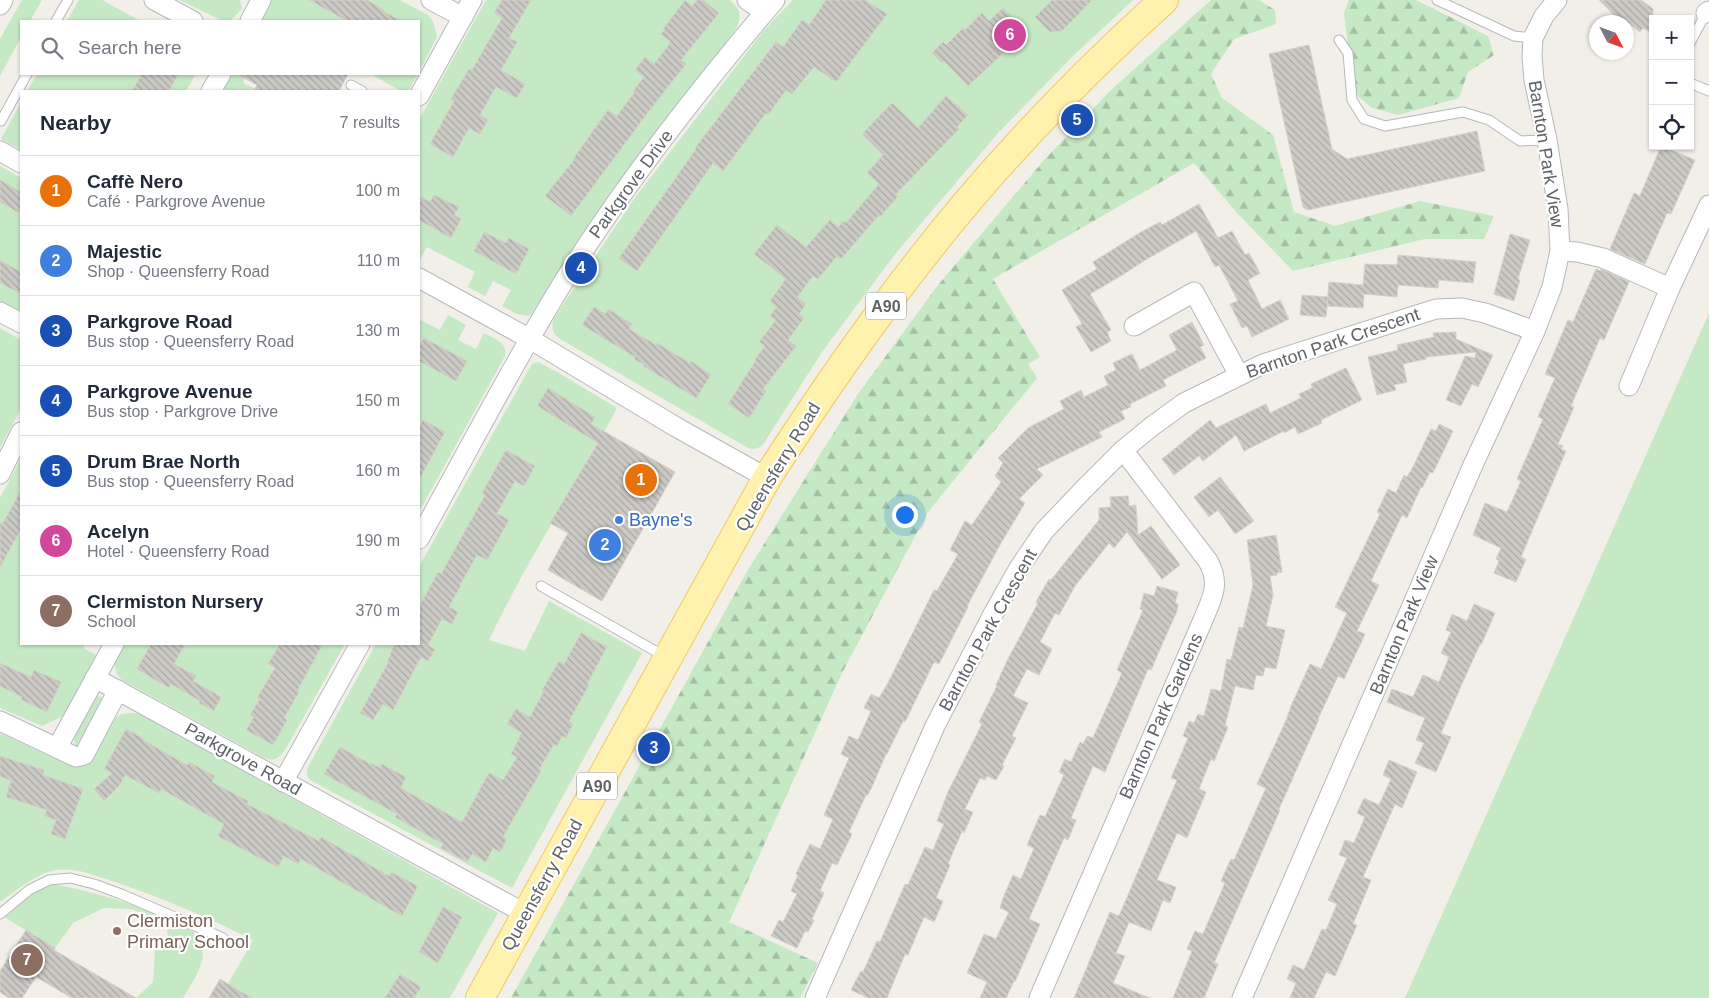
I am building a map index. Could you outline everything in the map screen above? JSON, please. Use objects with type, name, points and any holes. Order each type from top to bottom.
[{"type":"main road","name":"Queensferry Road","points":[[480,998],[767,478],[803,421],[846,360],[958,214],[1013,149],[1064,96],[1164,0]]},
{"type":"street","points":[[0,5],[3,0]]},
{"type":"street","points":[[154,0],[191,20]]},
{"type":"street","points":[[251,20],[261,0]]},
{"type":"street","points":[[431,0],[463,17]]},
{"type":"street","points":[[420,94],[472,0]]},
{"type":"street","points":[[747,0],[770,6]]},
{"type":"street","points":[[1532,47],[1544,16],[1557,0]]},
{"type":"street","name":"Parkgrove Drive","points":[[420,537],[564,281],[628,186],[691,103],[770,6]]},
{"type":"street","name":"Barnton Park View","points":[[1242,998],[1470,474],[1535,331],[1552,287],[1560,252],[1558,209],[1547,140],[1534,80],[1532,47]]},
{"type":"street","points":[[212,90],[220,75]]},
{"type":"street","points":[[0,151],[20,162]]},
{"type":"street","points":[[1629,386],[1670,288],[1709,205]]},
{"type":"street","name":"Barnton Park View","points":[[1560,252],[1577,252],[1603,258],[1670,288]]},
{"type":"street","points":[[420,279],[530,339],[676,427],[767,478]]},
{"type":"street","points":[[1134,326],[1199,290],[1239,375]]},
{"type":"street","name":"Barnton Park Crescent","points":[[816,998],[935,726],[992,616],[1019,568],[1044,531],[1123,450],[1151,426],[1184,403],[1239,375],[1272,361],[1436,309],[1462,308],[1485,313],[1535,331]]},
{"type":"street","points":[[0,312],[20,322]]},
{"type":"street","points":[[0,474],[20,434]]},
{"type":"street","name":"Barnton Park Gardens","points":[[1039,998],[1203,620],[1215,583],[1214,571],[1208,561],[1123,450]]},
{"type":"street","points":[[57,748],[113,645]]},
{"type":"street","points":[[283,782],[359,645]]},
{"type":"street","name":"Parkgrove Road","points":[[95,678],[526,914]]},
{"type":"street","points":[[0,721],[76,757],[84,755],[118,690]]},
{"type":"lane","points":[[57,20],[68,0]]},
{"type":"lane","points":[[1437,0],[1514,36],[1532,47]]},
{"type":"lane","points":[[1694,36],[1708,12]]},
{"type":"lane","points":[[1339,40],[1348,53],[1352,100],[1364,120],[1385,126],[1463,112],[1490,120],[1520,141],[1547,140]]},
{"type":"lane","points":[[1,121],[26,75]]},
{"type":"lane","points":[[351,85],[360,90]]},
{"type":"lane","points":[[1694,85],[1709,91]]},
{"type":"lane","points":[[541,586],[668,658]]},
{"type":"lane","points":[[0,914],[29,890],[49,880],[70,878],[121,894],[223,938]]},
{"type":"green space","points":[[22,0],[42,0],[31,20],[20,20],[20,39],[0,76],[0,39]]},
{"type":"green space","points":[[79,0],[102,0],[138,20],[68,20]]},
{"type":"green space","points":[[180,0],[240,0],[242,9],[231,20],[221,20]]},
{"type":"green space","points":[[272,0],[400,0],[428,15],[433,21],[437,37],[420,70],[420,20],[261,20]]},
{"type":"green space","points":[[486,0],[730,0],[738,10],[740,17],[736,29],[621,179],[580,237],[529,316],[517,314],[502,306],[511,290],[493,281],[485,296],[468,287],[475,272],[427,247],[420,259],[420,118]]},
{"type":"green space","points":[[793,0],[1133,0],[1072,57],[999,132],[896,253],[822,352],[764,443],[759,448],[753,449],[748,448],[560,339],[555,335],[553,325],[554,318],[634,199],[765,29]]},
{"type":"green space","points":[[1211,0],[1259,0],[1275,10],[1276,24],[1234,39],[1211,74],[1222,98],[1273,135],[1294,212],[1335,226],[1420,201],[1494,216],[1484,239],[1424,239],[1293,271],[1239,215],[1194,163],[993,279],[1040,357],[1028,364],[1037,378],[928,512],[843,671],[729,922],[818,963],[800,998],[511,998],[749,568],[858,394],[938,285],[1045,159],[1110,91]]},
{"type":"green space","points":[[1349,0],[1416,0],[1488,36],[1494,55],[1468,72],[1459,98],[1398,115],[1372,108],[1354,93],[1344,13]]},
{"type":"green space","points":[[36,75],[195,75],[187,90],[28,90]]},
{"type":"green space","points":[[229,75],[244,75],[245,78],[243,83],[255,89],[254,90],[221,90]]},
{"type":"green space","points":[[373,75],[417,75],[409,90],[399,90]]},
{"type":"green space","points":[[20,104],[20,149],[1,139]]},
{"type":"green space","points":[[0,166],[20,177],[20,312],[0,301]]},
{"type":"green space","points":[[1709,313],[1709,998],[1405,998]]},
{"type":"green space","points":[[448,315],[466,325],[458,340],[476,349],[484,333],[502,344],[505,356],[420,510],[420,320],[440,330]]},
{"type":"green space","points":[[0,328],[20,339],[20,411],[0,447]]},
{"type":"green space","points":[[538,362],[557,372],[617,408],[519,581],[489,640],[525,651],[549,601],[642,653],[512,888],[312,781],[307,773],[308,767],[375,645],[420,645],[420,565],[533,363]]},
{"type":"green space","points":[[20,461],[20,645],[84,645],[83,648],[96,655],[63,716],[42,726],[0,708],[0,498]]},
{"type":"green space","points":[[124,645],[344,645],[285,750],[278,757],[271,760],[264,758],[122,680],[118,676],[115,667]]},
{"type":"green space","points":[[98,696],[105,699],[79,746],[75,746],[74,739],[95,697]]},
{"type":"green space","points":[[122,714],[141,714],[498,913],[450,998],[239,998],[242,992],[228,984],[253,940],[201,915],[166,901],[82,872],[60,870],[45,873],[0,902],[0,733],[64,763],[82,764],[92,760],[115,718]]},
{"type":"green space","points":[[52,884],[104,896],[155,913],[152,916],[130,909],[104,908],[73,923],[55,948],[4,917],[31,894]]},
{"type":"green space","points":[[165,919],[177,921],[193,932],[202,948],[203,957],[201,965],[183,998],[136,998],[153,982],[155,949],[169,941]]},
{"type":"building","points":[[309,0],[367,0],[399,20],[345,20]]},
{"type":"building","points":[[502,0],[531,0],[509,38],[517,42],[501,70],[525,84],[517,98],[496,87],[480,115],[488,120],[480,134],[469,128],[453,157],[430,144],[454,101],[451,99],[469,69],[472,70],[502,18],[494,13]]},
{"type":"building","points":[[685,0],[692,6],[697,0],[703,0],[719,13],[681,60],[686,64],[571,216],[545,196],[574,160],[608,110],[617,116],[634,93],[633,91],[644,77],[635,70],[645,57],[654,64],[671,42],[661,34]]},
{"type":"building","points":[[826,0],[865,0],[887,14],[836,82],[814,67],[792,94],[786,90],[768,115],[766,113],[723,171],[713,163],[637,271],[619,258],[695,148],[776,42],[783,47],[802,20],[809,25]]},
{"type":"building","points":[[1052,0],[1092,0],[1062,31],[1050,32],[1035,17]]},
{"type":"building","points":[[1599,0],[1641,0],[1653,9],[1653,15],[1649,15],[1649,32],[1643,28],[1640,32],[1634,28],[1634,15],[1614,15]]},
{"type":"building","points":[[1003,8],[1026,32],[968,86],[944,61],[942,63],[932,53],[943,42],[946,45],[963,28],[965,30],[982,13],[989,21]]},
{"type":"building","points":[[1309,45],[1332,149],[1347,159],[1477,131],[1485,171],[1308,210],[1303,207],[1269,54]]},
{"type":"building","points":[[141,75],[177,75],[170,90],[133,90]]},
{"type":"building","points":[[239,75],[347,75],[340,90],[254,90],[257,85]]},
{"type":"building","points":[[946,96],[968,115],[957,127],[959,129],[896,194],[898,196],[843,257],[841,259],[837,256],[818,279],[813,276],[797,297],[806,304],[799,314],[804,318],[788,340],[796,346],[763,389],[766,391],[749,418],[728,404],[765,346],[759,342],[776,320],[770,316],[777,307],[770,301],[786,279],[754,254],[777,225],[806,247],[830,220],[838,227],[844,221],[846,223],[879,184],[867,173],[883,155],[862,134],[892,103],[918,128]]},
{"type":"building","points":[[1659,150],[1671,150],[1695,160],[1671,214],[1667,213],[1645,264],[1610,249],[1634,193],[1640,196]]},
{"type":"building","points":[[0,180],[20,191],[20,213],[0,202]]},
{"type":"building","points":[[434,195],[459,207],[454,215],[461,219],[451,238],[420,221],[420,197],[430,202]]},
{"type":"building","points":[[1199,204],[1218,238],[1232,231],[1245,255],[1249,253],[1260,273],[1248,280],[1262,309],[1280,300],[1289,319],[1252,337],[1247,326],[1242,328],[1230,304],[1238,301],[1219,265],[1215,267],[1196,231],[1090,294],[1111,330],[1107,332],[1111,341],[1091,352],[1076,327],[1082,324],[1062,290],[1097,269],[1093,262],[1141,232],[1160,222],[1162,225]]},
{"type":"building","points":[[484,232],[506,243],[509,238],[529,249],[516,274],[474,251]]},
{"type":"building","points":[[1510,234],[1530,240],[1518,279],[1520,280],[1514,301],[1494,294]]},
{"type":"building","points":[[1398,255],[1476,262],[1473,283],[1439,280],[1438,288],[1398,285],[1397,297],[1364,294],[1363,308],[1327,306],[1329,282],[1363,285],[1365,264],[1397,265]]},
{"type":"building","points":[[0,260],[20,271],[20,293],[0,283]]},
{"type":"building","points":[[1596,269],[1600,271],[1601,269],[1629,282],[1604,340],[1600,338],[1571,406],[1574,407],[1558,444],[1563,446],[1561,449],[1566,451],[1521,557],[1526,559],[1516,582],[1494,573],[1499,561],[1496,559],[1501,548],[1473,535],[1485,503],[1507,512],[1521,481],[1517,479],[1543,419],[1538,417],[1555,378],[1545,374],[1568,320],[1573,322]]},
{"type":"building","points":[[1302,295],[1328,297],[1326,317],[1300,315]]},
{"type":"building","points":[[594,307],[605,314],[608,309],[632,324],[629,329],[690,363],[691,361],[711,375],[696,398],[643,366],[634,359],[635,357],[582,325]]},
{"type":"building","points":[[1192,322],[1204,345],[1200,347],[1206,358],[1163,380],[1166,386],[1130,404],[1131,407],[1121,411],[1125,419],[1099,432],[1102,437],[1037,469],[1043,475],[1019,499],[1025,503],[967,606],[939,664],[934,662],[905,722],[903,721],[849,832],[852,834],[837,865],[832,863],[820,891],[824,893],[808,932],[805,931],[797,948],[771,936],[779,920],[783,922],[797,894],[791,891],[798,875],[796,874],[810,844],[820,849],[833,819],[824,815],[849,758],[841,754],[849,736],[858,740],[871,711],[864,708],[871,694],[879,698],[887,685],[934,590],[937,591],[958,554],[950,550],[965,521],[972,525],[1001,482],[995,476],[1003,463],[998,458],[1028,428],[1064,409],[1060,401],[1081,390],[1084,397],[1108,385],[1104,376],[1116,370],[1113,363],[1132,354],[1140,370],[1177,350],[1169,335]]},
{"type":"building","points":[[1456,332],[1456,339],[1493,355],[1478,387],[1472,384],[1461,406],[1446,400],[1465,356],[1475,358],[1476,352],[1426,357],[1426,359],[1403,364],[1407,382],[1394,385],[1396,390],[1377,395],[1368,357],[1398,350],[1397,345],[1434,337],[1433,333]]},
{"type":"building","points":[[424,338],[467,361],[456,381],[420,362],[420,345]]},
{"type":"building","points":[[1346,368],[1362,400],[1321,420],[1322,423],[1298,434],[1295,427],[1244,451],[1236,435],[1203,461],[1199,456],[1174,475],[1162,459],[1210,420],[1216,428],[1266,404],[1270,413],[1301,398],[1299,394],[1312,388],[1311,384]]},
{"type":"building","points":[[548,388],[595,417],[591,424],[675,472],[602,601],[548,570],[568,533],[550,523],[598,443],[537,406]]},
{"type":"building","points":[[423,420],[445,432],[420,478],[420,425]]},
{"type":"building","points":[[1439,424],[1453,431],[1433,473],[1430,472],[1421,487],[1407,518],[1402,515],[1371,581],[1379,585],[1357,631],[1365,634],[1344,679],[1338,676],[1318,719],[1214,963],[1218,964],[1204,998],[1173,998],[1192,951],[1187,949],[1195,931],[1203,934],[1225,883],[1221,881],[1231,859],[1234,860],[1266,788],[1257,784],[1291,706],[1310,664],[1321,669],[1347,613],[1335,607],[1380,514],[1377,512],[1388,489],[1396,493],[1404,475],[1407,477],[1413,467],[1431,429],[1436,431]]},
{"type":"building","points":[[506,450],[535,466],[524,486],[515,481],[497,513],[509,520],[487,560],[477,555],[460,585],[449,607],[458,612],[452,624],[442,619],[428,645],[435,649],[428,661],[421,657],[393,710],[383,704],[373,720],[360,713],[388,663],[394,645],[420,645],[420,605],[438,572],[441,574],[485,495],[482,493]]},
{"type":"building","points":[[1220,477],[1254,521],[1235,534],[1218,510],[1209,517],[1194,497]]},
{"type":"building","points":[[20,492],[20,531],[0,567],[0,523],[3,523]]},
{"type":"building","points":[[1128,496],[1129,506],[1136,505],[1138,535],[1151,526],[1180,565],[1162,579],[1127,532],[1114,548],[1109,543],[1075,586],[1059,615],[1055,613],[1040,642],[1052,649],[1039,675],[1027,669],[1013,696],[1028,703],[1012,736],[1016,738],[1002,765],[1004,766],[996,780],[987,776],[985,780],[980,778],[965,809],[973,812],[964,833],[962,831],[948,864],[950,865],[936,898],[943,901],[934,922],[924,917],[908,955],[905,954],[887,998],[868,998],[851,990],[861,971],[863,972],[877,941],[880,942],[905,884],[908,885],[925,847],[933,850],[944,824],[937,821],[948,792],[982,724],[979,722],[1008,659],[1038,603],[1036,602],[1049,579],[1051,580],[1099,520],[1099,508],[1111,507],[1110,497]]},
{"type":"building","points":[[1276,535],[1282,572],[1270,576],[1273,595],[1266,626],[1285,630],[1276,669],[1265,667],[1263,676],[1256,675],[1253,690],[1235,686],[1225,725],[1228,727],[1214,761],[1211,759],[1199,789],[1206,792],[1187,838],[1177,833],[1157,880],[1176,887],[1170,903],[1163,900],[1151,931],[1129,922],[1116,953],[1125,956],[1113,983],[1150,998],[1074,998],[1110,912],[1119,916],[1177,780],[1171,778],[1188,738],[1183,736],[1189,721],[1194,723],[1198,714],[1204,716],[1211,689],[1221,691],[1227,659],[1231,660],[1239,627],[1243,628],[1253,585],[1247,540]]},
{"type":"building","points":[[1157,586],[1178,592],[1175,603],[1178,604],[1177,611],[1151,670],[1148,669],[1105,772],[1093,766],[1071,818],[1076,820],[1068,840],[1064,838],[1029,919],[1040,924],[1015,982],[1006,998],[980,998],[987,982],[967,973],[984,934],[996,939],[1009,912],[1000,908],[1003,898],[1013,875],[1021,879],[1034,848],[1027,845],[1040,815],[1045,817],[1064,775],[1059,772],[1065,759],[1071,762],[1080,742],[1083,744],[1087,736],[1093,738],[1122,673],[1117,670],[1143,610],[1140,609],[1144,593],[1154,596]]},
{"type":"building","points":[[1474,604],[1495,613],[1441,733],[1451,737],[1436,772],[1415,763],[1424,743],[1416,740],[1425,718],[1387,702],[1392,689],[1413,697],[1423,675],[1439,682],[1449,657],[1441,653],[1451,632],[1446,630],[1452,614],[1467,621]]},
{"type":"building","points":[[581,633],[607,647],[569,721],[573,724],[566,738],[562,736],[557,746],[554,744],[539,770],[541,771],[503,837],[507,839],[500,852],[493,848],[486,862],[472,854],[467,862],[441,848],[443,844],[395,817],[397,814],[324,774],[340,747],[370,764],[380,768],[382,764],[406,777],[401,788],[462,822],[489,773],[503,780],[517,757],[511,754],[522,733],[507,724],[516,709],[530,717],[544,691],[542,690],[559,661],[564,664]]},
{"type":"building","points":[[150,645],[184,645],[174,664],[196,676],[193,681],[221,697],[214,711],[171,684],[169,688],[137,669]]},
{"type":"building","points":[[279,645],[322,645],[297,691],[299,692],[284,718],[287,720],[273,745],[246,730],[254,717],[250,715],[260,699],[257,698],[275,668],[268,664]]},
{"type":"building","points":[[0,663],[31,677],[34,670],[61,682],[47,712],[21,700],[22,697],[0,686]]},
{"type":"building","points":[[126,729],[187,765],[189,762],[215,776],[212,782],[248,801],[247,804],[319,841],[321,837],[389,876],[391,872],[418,886],[402,916],[301,859],[298,864],[284,856],[278,867],[248,852],[218,836],[224,824],[161,789],[159,793],[125,775],[119,786],[104,801],[94,789],[112,773],[104,769]]},
{"type":"building","points":[[0,756],[44,770],[43,775],[83,789],[65,839],[51,834],[56,820],[45,816],[47,810],[6,797],[11,781],[0,776]]},
{"type":"building","points":[[1389,760],[1417,772],[1402,808],[1395,804],[1363,877],[1371,880],[1353,924],[1357,925],[1335,976],[1326,972],[1314,998],[1290,998],[1296,983],[1287,979],[1293,965],[1304,970],[1322,929],[1326,930],[1337,904],[1328,900],[1347,858],[1339,855],[1345,840],[1354,843],[1365,817],[1357,813],[1364,798],[1379,805],[1391,779],[1383,775]]},
{"type":"building","points":[[443,907],[462,917],[438,963],[419,952]]},
{"type":"building","points":[[26,930],[55,948],[54,950],[136,998],[72,998],[36,977],[22,998],[9,998],[0,992],[0,971]]},
{"type":"building","points":[[400,974],[421,987],[414,998],[385,998]]},
{"type":"building","points":[[220,979],[228,984],[252,998],[209,998]]},
{"type":"place","name":"Acelyn","points":[[1010,35]]},
{"type":"place","name":"Drum Brae North","points":[[1077,120]]},
{"type":"place","name":"Parkgrove Avenue","points":[[581,268]]},
{"type":"place","name":"Caffè Nero","points":[[641,480]]},
{"type":"place","name":"Bayne's","points":[[619,520]]},
{"type":"place","name":"Majestic","points":[[605,545]]},
{"type":"place","name":"Parkgrove Road","points":[[654,748]]},
{"type":"place","name":"Clermiston Primary School","points":[[117,931]]},
{"type":"place","name":"Clermiston Nursery","points":[[27,960]]}]
